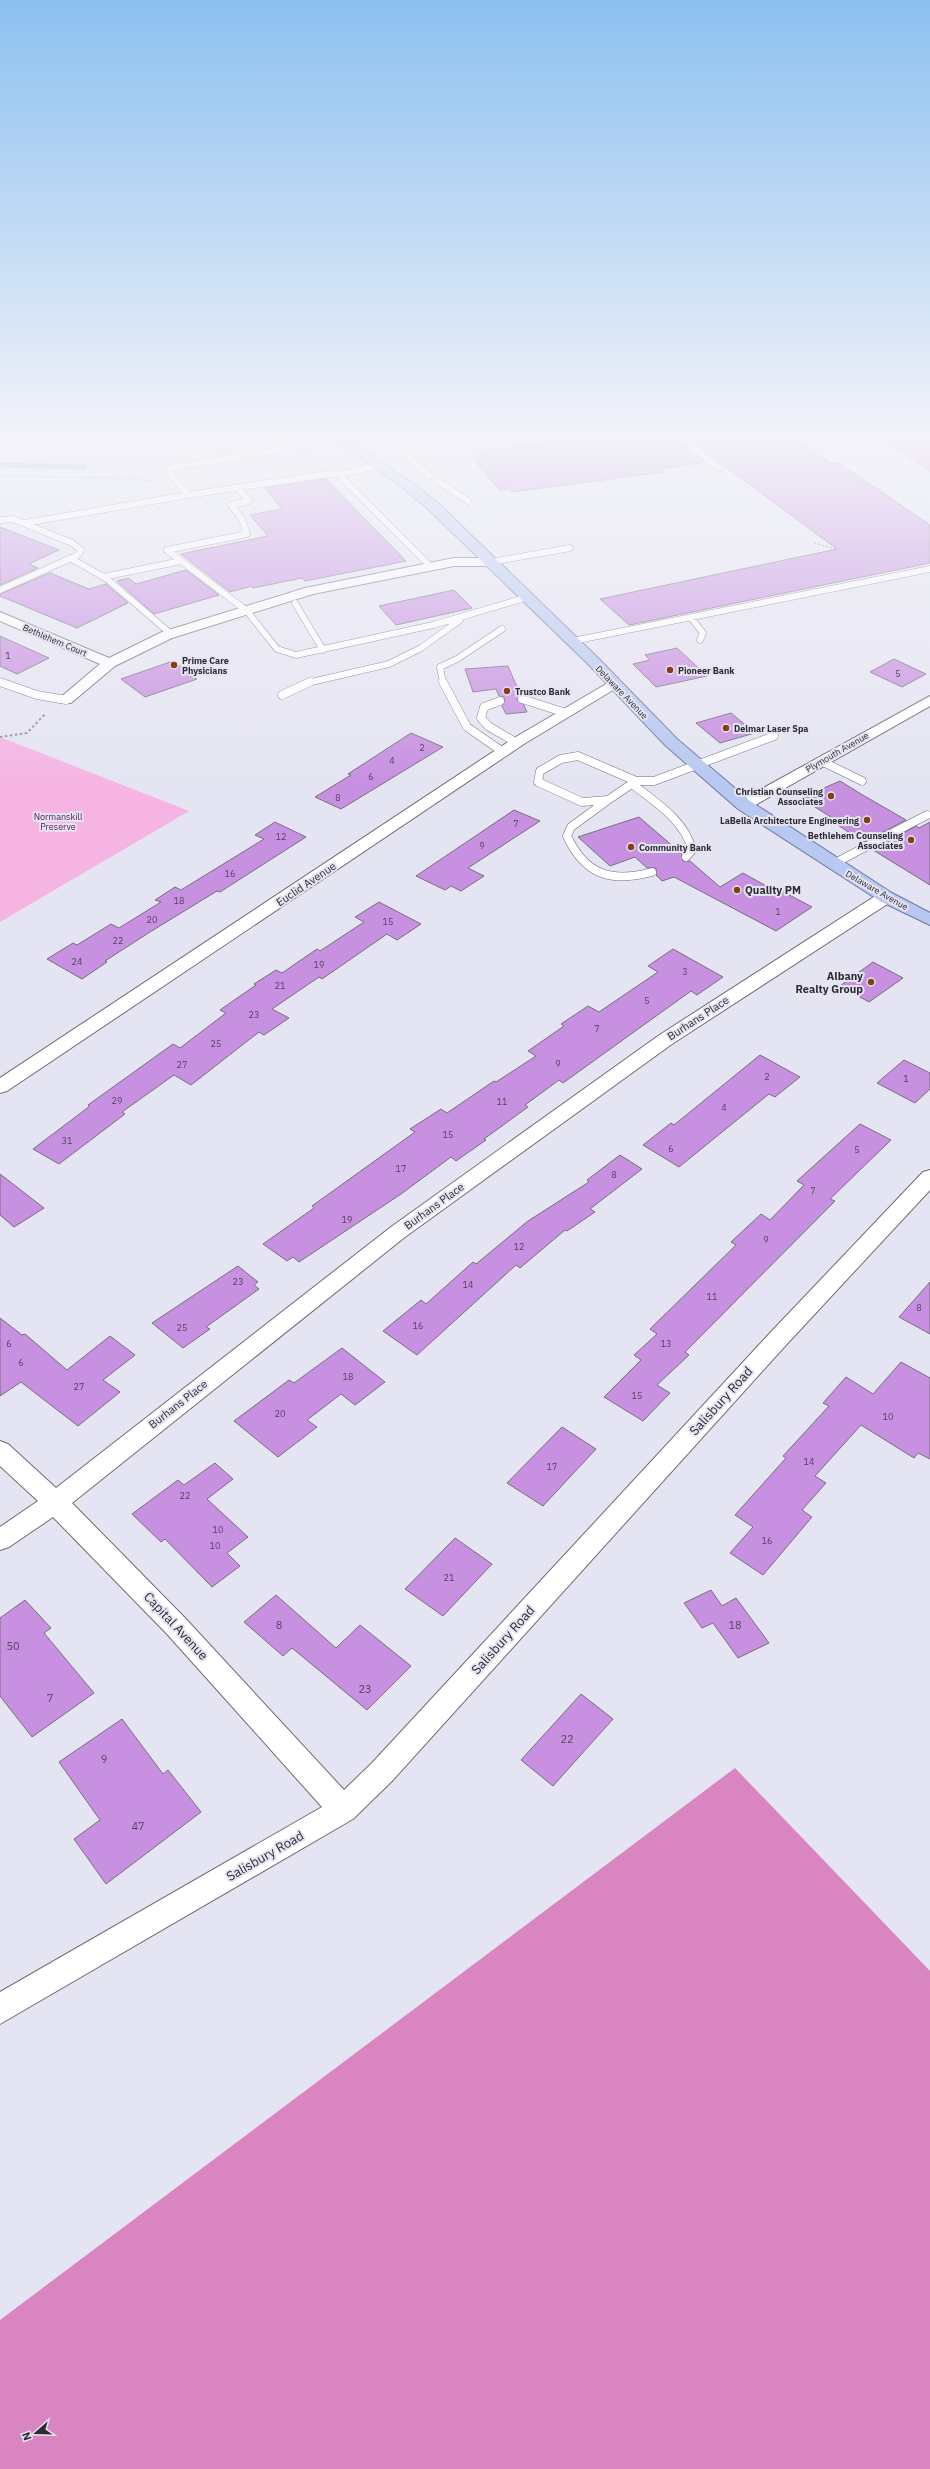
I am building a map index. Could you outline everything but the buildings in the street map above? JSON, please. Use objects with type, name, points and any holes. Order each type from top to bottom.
[{"type":"main road","name":"Delaware Avenue","points":[[481,552],[573,641],[614,684],[696,764],[744,805],[833,864],[886,896],[930,920]]},
{"type":"street","points":[[66,700],[110,664],[128,653],[171,634],[310,591],[454,562],[491,562]]},
{"type":"street","points":[[261,607],[295,603],[460,572],[491,562]]},
{"type":"street","name":"Bethlehem Court","points":[[0,616],[110,664]]},
{"type":"street","name":"Euclid Avenue","points":[[0,1087],[502,752],[614,684]]},
{"type":"street","name":"Plymouth Avenue","points":[[744,805],[930,700]]},
{"type":"street","name":"Burhans Place","points":[[0,1540],[56,1502],[398,1232],[665,1040],[886,896]]},
{"type":"street","name":"Salisbury Road","points":[[0,2009],[343,1810],[388,1767],[778,1339],[930,1177]]},
{"type":"street","name":"Capital Avenue","points":[[0,1450],[56,1502],[164,1612],[343,1810]]},
{"type":"lane","points":[[0,590],[70,558],[79,552]]},
{"type":"lane","points":[[170,552],[247,611],[277,649],[296,655],[466,616],[528,597]]},
{"type":"lane","points":[[417,552],[432,567]]},
{"type":"lane","points":[[491,562],[546,552]]},
{"type":"lane","points":[[70,558],[105,578],[171,634]]},
{"type":"lane","points":[[105,578],[181,561]]},
{"type":"lane","points":[[573,641],[692,619],[930,569]]},
{"type":"lane","points":[[295,603],[323,650]]},
{"type":"lane","points":[[282,695],[295,686],[311,681],[387,665],[437,637],[466,616]]},
{"type":"lane","points":[[692,619],[703,633],[700,640]]},
{"type":"lane","points":[[502,629],[457,659],[440,667],[442,680],[467,727],[502,752]]},
{"type":"lane","points":[[0,682],[37,695],[66,700]]},
{"type":"lane","points":[[522,699],[566,713]]},
{"type":"lane","points":[[500,701],[484,707],[482,718],[488,726],[516,743]]},
{"type":"lane","points":[[652,872],[637,876],[614,877],[588,866],[576,855],[567,836],[571,827],[634,782],[654,780],[774,736]]},
{"type":"lane","points":[[608,800],[582,802],[538,782],[540,771],[561,759],[578,756],[634,782],[684,830],[692,840],[692,850],[686,857]]},
{"type":"lane","points":[[821,761],[862,781]]},
{"type":"lane","points":[[833,864],[927,815]]},
{"type":"path","points":[[0,737],[27,733],[40,717],[66,700]]},
{"type":"green space","name":"Normanskill Preserve","points":[[0,737],[189,811],[0,922]]},
{"type":"shaded area","points":[[735,1768],[930,1971],[930,2469],[0,2469],[0,2320]]},
{"type":"place","name":"Prime Care Physicians","points":[[174,665]]},
{"type":"place","name":"Pioneer Bank","points":[[670,670]]},
{"type":"place","name":"Trustco Bank","points":[[507,691]]},
{"type":"place","name":"Delmar Laser Spa","points":[[726,728]]},
{"type":"place","name":"Christian Counseling Associates","points":[[831,796]]},
{"type":"place","name":"LaBella Architecture Engineering","points":[[867,820]]},
{"type":"place","name":"Bethlehem Counseling Associates","points":[[911,840]]},
{"type":"place","name":"Community Bank","points":[[631,847]]},
{"type":"place","name":"Quality PM","points":[[737,890]]},
{"type":"place","name":"Albany Realty Group","points":[[871,982]]}]
